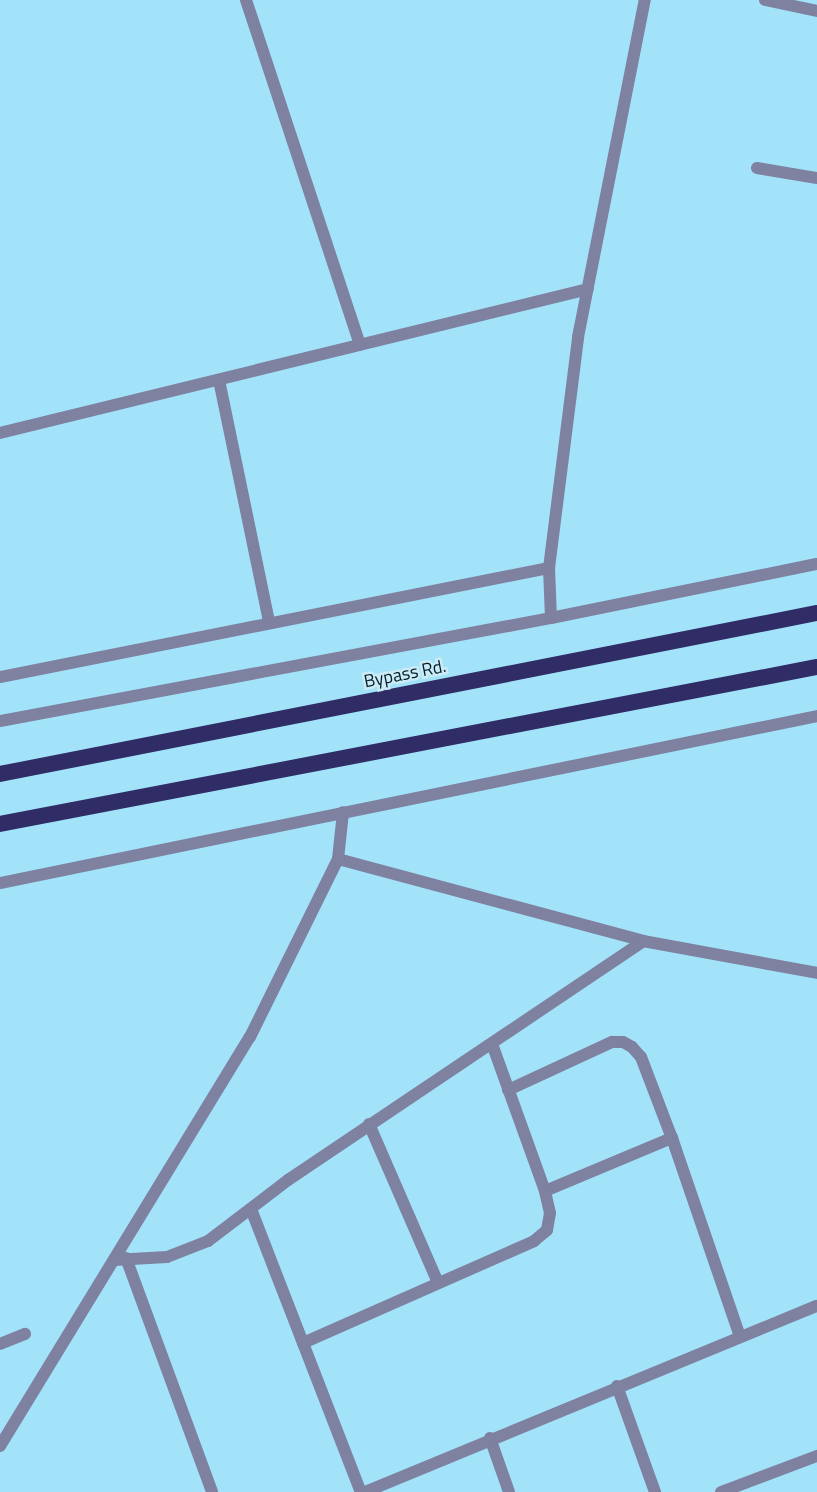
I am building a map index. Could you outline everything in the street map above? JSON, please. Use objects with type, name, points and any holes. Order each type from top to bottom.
[{"type":"highway","name":"Bypass Rd.","points":[[0,774],[817,613]]},
{"type":"highway","points":[[0,824],[817,667]]},
{"type":"street","points":[[246,0],[360,345]]},
{"type":"street","points":[[551,618],[549,568],[588,290],[645,0]]},
{"type":"street","points":[[765,0],[817,11]]},
{"type":"street","points":[[757,168],[817,178]]},
{"type":"street","points":[[0,433],[588,290]]},
{"type":"street","points":[[219,380],[270,621]]},
{"type":"street","points":[[0,721],[551,618],[817,564]]},
{"type":"street","points":[[0,677],[270,621],[549,568]]},
{"type":"street","points":[[0,882],[817,716]]},
{"type":"street","points":[[0,1446],[120,1259],[250,1037],[338,859],[343,812]]},
{"type":"street","points":[[338,859],[643,941],[817,973]]},
{"type":"street","points":[[120,1259],[167,1257],[208,1241],[369,1124],[643,941]]},
{"type":"street","points":[[508,1090],[599,1047],[623,1042],[641,1057],[672,1138],[740,1337]]},
{"type":"street","points":[[303,1343],[534,1241],[547,1230],[550,1213],[545,1191],[492,1044]]},
{"type":"street","points":[[369,1124],[438,1283]]},
{"type":"street","points":[[545,1191],[672,1138]]},
{"type":"street","points":[[250,1209],[363,1492],[490,1437],[817,1306]]},
{"type":"street","points":[[120,1259],[212,1492]]},
{"type":"street","points":[[0,1344],[26,1334]]},
{"type":"street","points":[[617,1386],[655,1492]]},
{"type":"street","points":[[490,1437],[509,1492]]},
{"type":"street","points":[[721,1492],[817,1456]]}]
